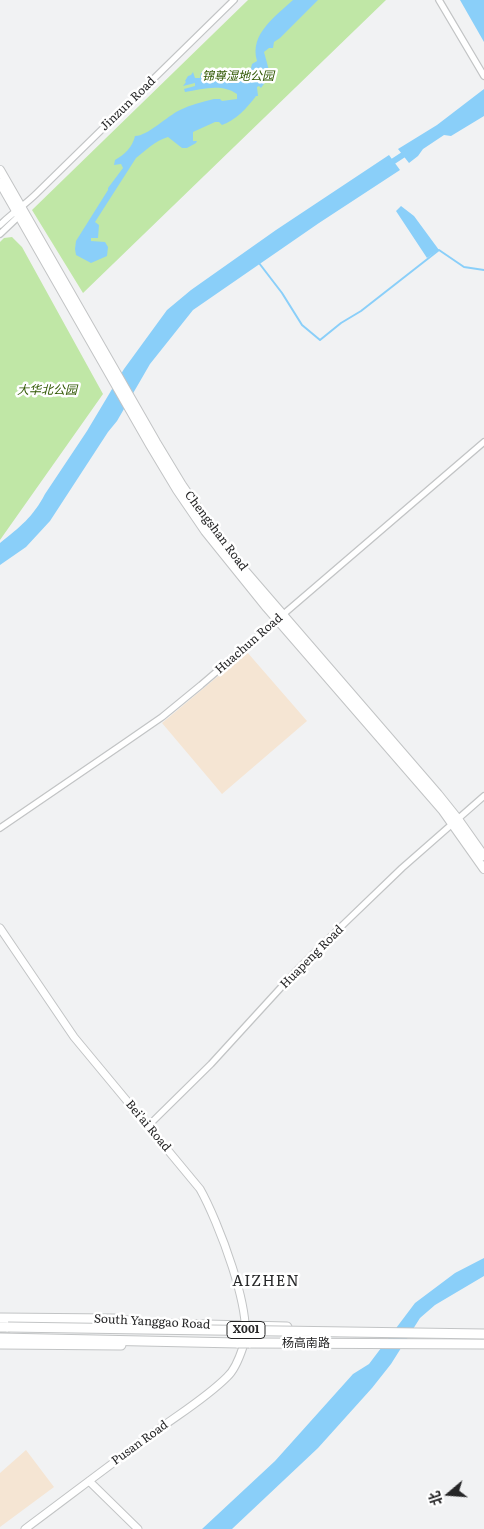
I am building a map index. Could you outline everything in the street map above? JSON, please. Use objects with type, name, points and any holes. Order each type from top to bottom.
[{"type":"main road","name":"Chengshan Road","points":[[0,170],[19,211]]},
{"type":"main road","name":"Chengshan Road","points":[[0,183],[19,211],[131,405],[211,527],[280,617],[394,754],[484,856]]},
{"type":"main road","name":"Chengshan Road","points":[[455,821],[484,869]]},
{"type":"main road","name":"South Yanggao Road","points":[[0,1318],[114,1319],[142,1323],[484,1332]]},
{"type":"main road","name":"杨高南路","points":[[4,1327],[484,1332]]},
{"type":"main road","name":"South Yanggao Road","points":[[3,1340],[244,1346],[410,1348],[484,1346]]},
{"type":"main road","name":"杨高南路","points":[[3,1340],[484,1346]]},
{"type":"street","name":"Jinzun Road","points":[[0,234],[19,211],[234,0]]},
{"type":"street","points":[[439,0],[484,76]]},
{"type":"street","name":"Jinzun Road","points":[[0,225],[19,211]]},
{"type":"street","name":"Huachun Road","points":[[0,828],[162,716],[484,442]]},
{"type":"street","name":"Huapeng Road","points":[[148,1126],[211,1064],[296,971],[402,868],[484,796]]},
{"type":"street","name":"Bei'ai Road","points":[[0,928],[63,1023],[192,1178],[214,1214],[243,1304],[244,1346]]},
{"type":"street","name":"Pusan Road","points":[[24,1529],[229,1376],[244,1346]]},
{"type":"street","points":[[89,1481],[138,1529]]},
{"type":"shaded area","points":[[247,652],[307,721],[222,794],[162,723]]},
{"type":"shaded area","points":[[26,1450],[54,1487],[0,1527],[0,1473]]},
{"type":"green space","name":"锦尊湿地公园","points":[[248,0],[386,0],[83,293],[32,210]]},
{"type":"green space","name":"大华北公园","points":[[12,237],[22,247],[103,394],[0,540],[0,242],[4,238]]},
{"type":"water","points":[[293,0],[318,0],[274,42],[273,48],[269,48],[264,52],[270,74],[267,73],[266,81],[261,88],[257,87],[258,96],[241,113],[227,123],[222,125],[219,122],[215,122],[193,132],[193,141],[197,141],[187,148],[182,148],[168,137],[155,143],[136,158],[95,222],[99,225],[98,238],[91,238],[91,241],[105,242],[108,247],[107,256],[91,263],[76,255],[76,241],[108,188],[123,168],[121,164],[114,165],[115,160],[128,150],[135,136],[146,133],[175,113],[201,102],[214,99],[222,101],[237,99],[237,94],[225,89],[205,88],[185,92],[184,89],[195,86],[195,83],[183,86],[188,76],[193,72],[195,78],[200,78],[201,73],[243,70],[246,72],[257,61],[257,42],[260,34],[272,19]]},
{"type":"water","points":[[460,0],[484,0],[484,42]]},
{"type":"water","points":[[484,89],[484,116],[451,136],[444,135],[423,149],[409,163],[398,149],[437,125]]},
{"type":"water","points":[[389,155],[400,170],[193,310],[150,364],[117,421],[50,521],[26,547],[0,565],[0,543],[20,527],[36,509],[87,431],[124,369],[167,310],[191,290],[276,230]]},
{"type":"water","points":[[401,206],[414,216],[439,250],[427,258],[396,211]]},
{"type":"water","points":[[484,1258],[484,1276],[435,1305],[420,1318],[391,1364],[318,1448],[232,1529],[202,1529],[275,1461],[353,1374],[369,1364],[415,1303],[455,1273]]},
{"type":"waterway","points":[[386,166],[409,151]]},
{"type":"waterway","points":[[259,263],[282,293],[302,325],[320,340],[341,323],[361,311],[439,250],[464,267],[484,270]]},
{"type":"district","name":"AIZHEN","points":[[266,1282]]}]
